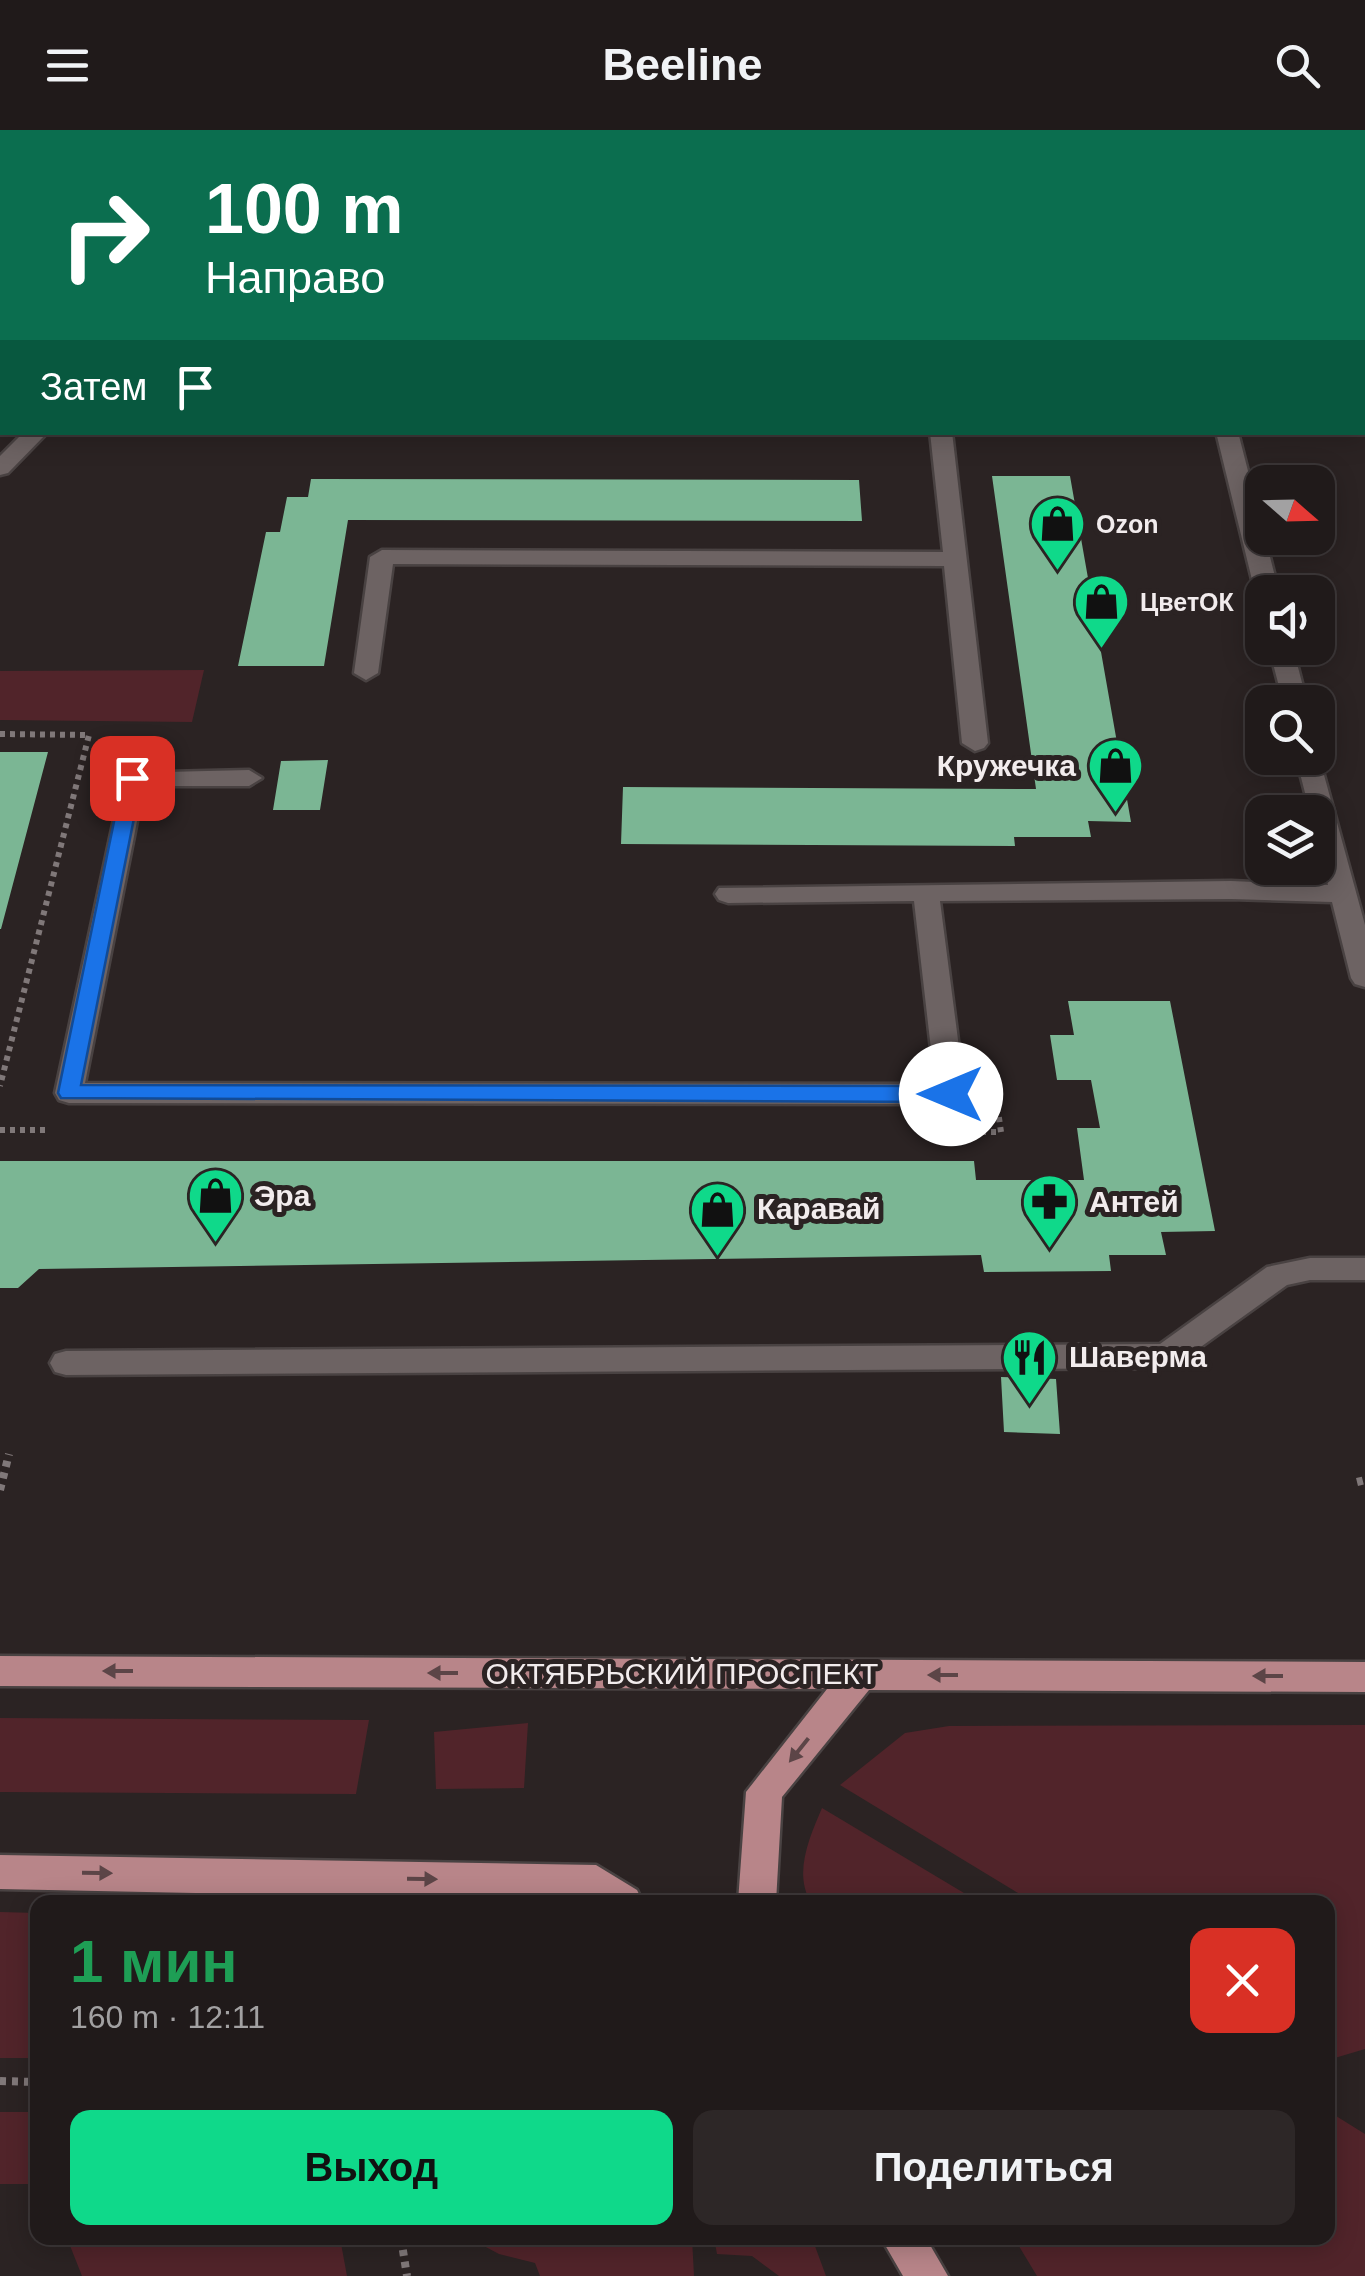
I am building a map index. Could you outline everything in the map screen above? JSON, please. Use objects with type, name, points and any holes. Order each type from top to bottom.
[{"type":"main road","name":"ОКТЯБРЬСКИЙ ПРОСПЕКТ","points":[[0,1671],[1365,1676]]},
{"type":"main road","points":[[757,1895],[764,1792],[860,1675]]},
{"type":"main road","points":[[0,1872],[596,1882],[614,1895]]},
{"type":"main road","points":[[907,2245],[927,2276]]},
{"type":"street","points":[[0,468],[34,435]]},
{"type":"street","points":[[941,435],[975,743]]},
{"type":"street","points":[[1228,435],[1264,575]]},
{"type":"street","points":[[366,673],[382,556],[955,558]]},
{"type":"street","points":[[1313,775],[1365,978]]},
{"type":"street","points":[[249,778],[132,778],[69,1093],[951,1094],[926,893]]},
{"type":"street","points":[[728,894],[1231,890],[1344,894]]},
{"type":"street","points":[[66,1363],[1166,1356],[1278,1275],[1310,1269],[1365,1269]]},
{"type":"path","points":[[0,734],[89,734],[0,1086]]},
{"type":"path","points":[[0,1490],[8,1454]]},
{"type":"path","points":[[0,2081],[30,2082]]},
{"type":"path","points":[[402,2245],[407,2276]]},
{"type":"shaded area","points":[[204,670],[192,722],[0,720],[0,671]]},
{"type":"shaded area","points":[[0,1718],[369,1720],[356,1794],[0,1792]]},
{"type":"shaded area","points":[[528,1723],[524,1788],[436,1789],[434,1732]]},
{"type":"shaded area","points":[[1365,1725],[1365,2049],[1335,2058],[1335,1895],[1021,1895],[840,1785],[905,1733],[949,1726]]},
{"type":"shaded area","points":[[822,1808],[967,1895],[808,1895],[803,1867]]},
{"type":"shaded area","points":[[0,1912],[30,1913],[30,2058],[0,2058]]},
{"type":"shaded area","points":[[0,2112],[30,2112],[30,2184],[0,2184]]},
{"type":"shaded area","points":[[1335,2115],[1365,2134],[1365,2276],[1037,2276],[1018,2245],[1335,2245]]},
{"type":"shaded area","points":[[70,2245],[341,2245],[347,2276],[82,2276]]},
{"type":"shaded area","points":[[482,2245],[692,2245],[694,2276],[540,2276],[535,2263],[499,2254]]},
{"type":"shaded area","points":[[715,2245],[815,2245],[826,2276],[779,2276],[752,2256],[717,2254]]},
{"type":"building","points":[[992,476],[1070,476],[1131,822],[1088,821],[1091,837],[1014,837],[1015,846],[621,844],[623,787],[1036,789]]},
{"type":"building","points":[[311,479],[859,480],[862,521],[348,520],[324,666],[238,666],[266,532],[280,532],[287,497],[308,497]]},
{"type":"building","points":[[0,752],[48,752],[1,929],[0,929]]},
{"type":"building","points":[[328,760],[320,810],[273,810],[281,761]]},
{"type":"building","points":[[1068,1001],[1170,1001],[1215,1231],[1161,1232],[1166,1255],[1109,1255],[1111,1271],[984,1272],[981,1255],[39,1269],[18,1288],[0,1288],[0,1161],[974,1161],[976,1180],[1084,1180],[1077,1128],[1100,1128],[1091,1080],[1057,1080],[1050,1035],[1074,1035]]},
{"type":"building","name":"Шаверма","points":[[1001,1377],[1056,1379],[1060,1434],[1004,1432]]},
{"type":"place","name":"Ozon","points":[[1057,573]]},
{"type":"place","name":"ЦветОК","points":[[1101,651]]},
{"type":"place","name":"Кружечка","points":[[1115,815]]},
{"type":"place","name":"Эра","points":[[215,1245]]},
{"type":"place","name":"Антей","points":[[1050,1251]]},
{"type":"place","name":"Каравай","points":[[718,1258]]},
{"type":"place","name":"Шаверма","points":[[1030,1406]]},
{"type":"route","points":[[132,778],[69,1093],[951,1094]]}]
